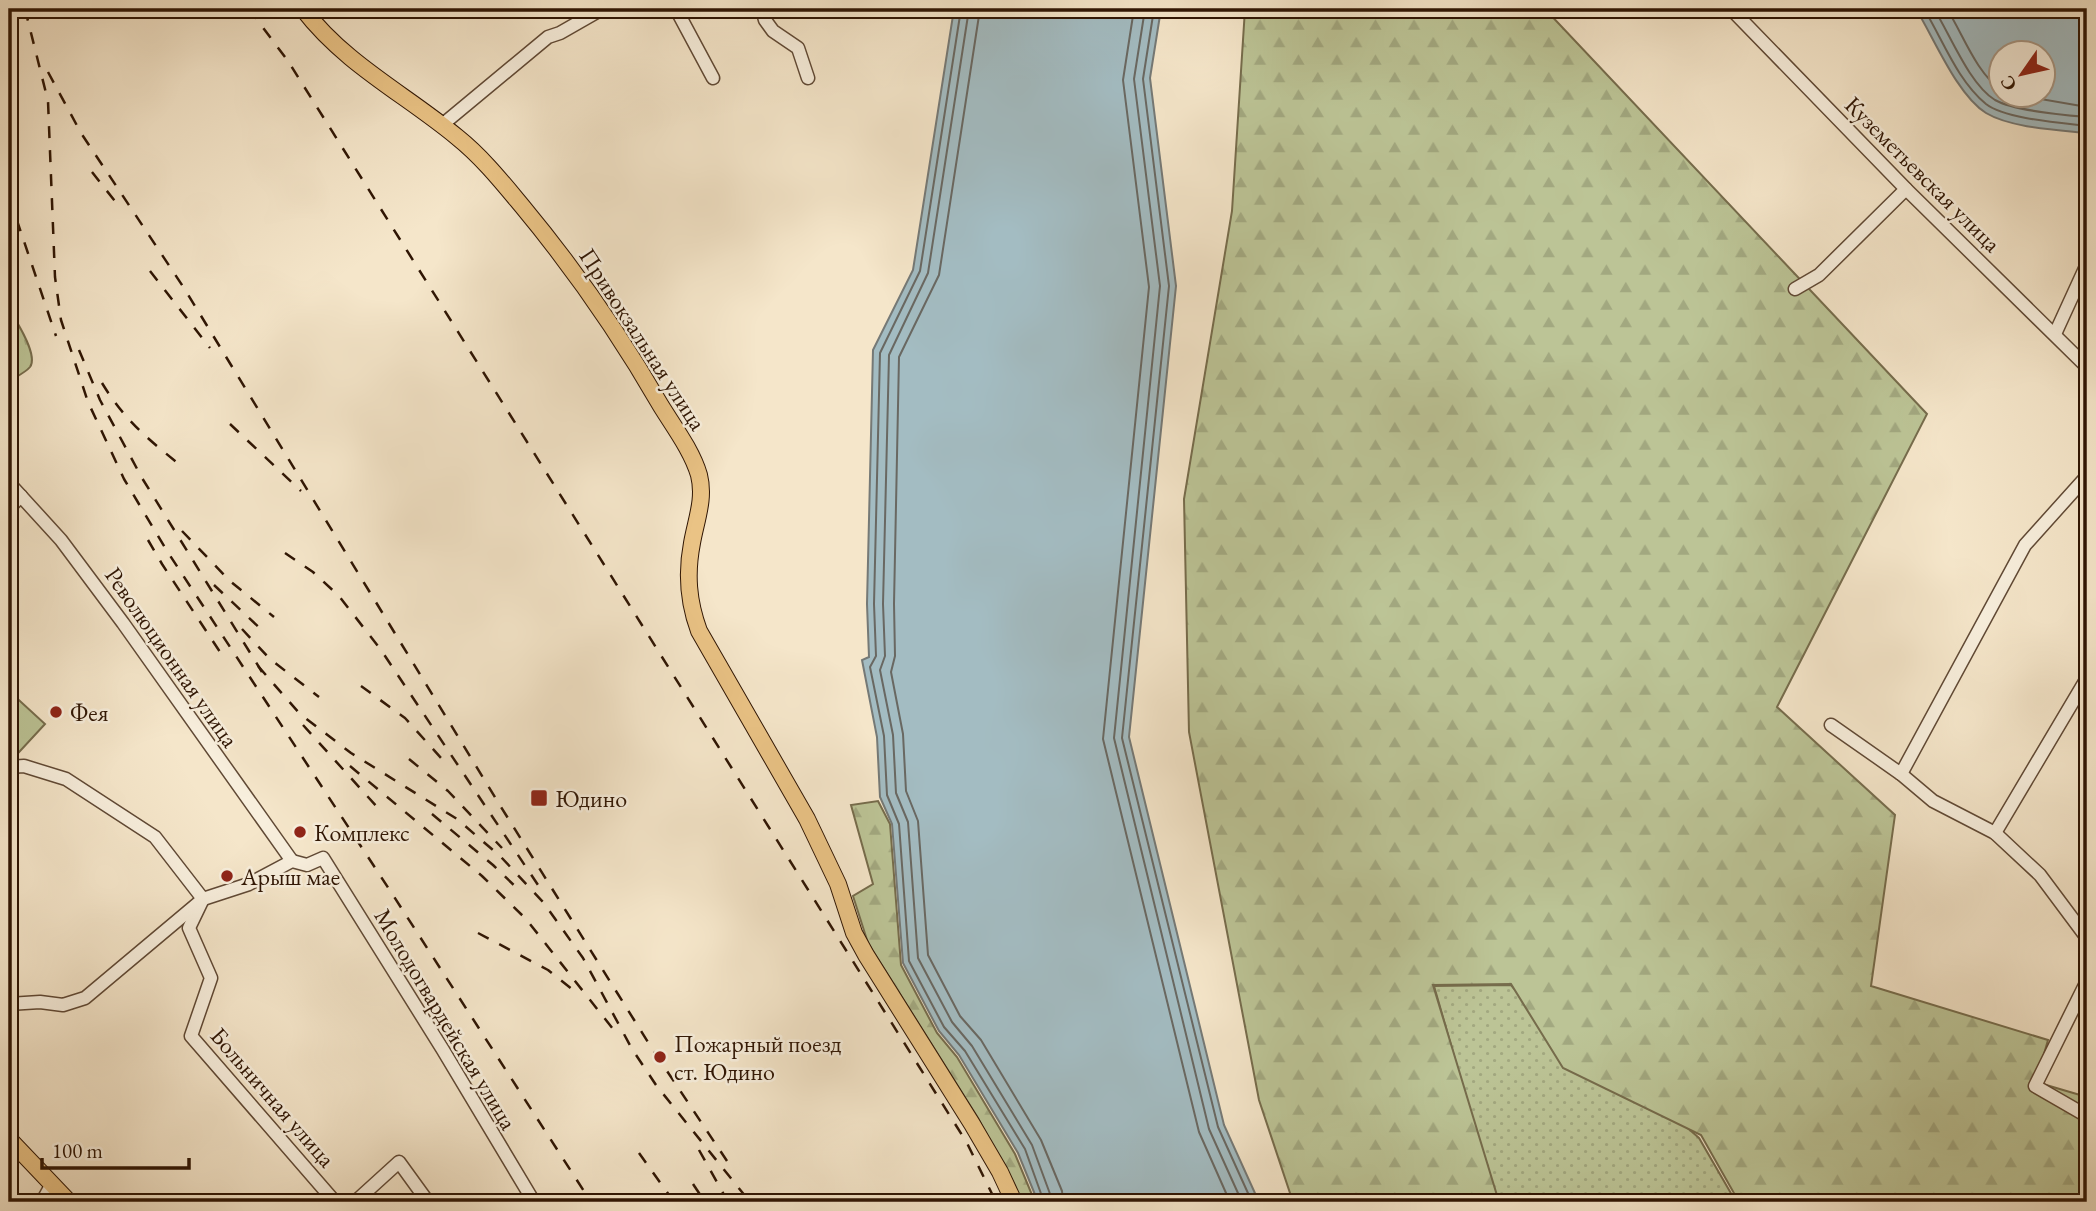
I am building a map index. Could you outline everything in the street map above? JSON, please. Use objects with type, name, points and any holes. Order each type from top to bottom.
[{"type":"main road","name":"Привокзальная улица","points":[[303,9],[323,33],[360,66],[442,125],[492,170],[568,261],[611,323],[660,403],[699,475],[701,505],[690,551],[688,587],[690,607],[699,631],[807,819],[838,884],[866,956],[972,1124],[1014,1202]]},
{"type":"main road","points":[[9,1139],[69,1202]]},
{"type":"street","points":[[442,125],[548,37],[602,9]]},
{"type":"street","points":[[676,9],[713,78]]},
{"type":"street","points":[[762,9],[765,20],[773,31],[798,48],[808,78]]},
{"type":"street","name":"Куземетьевская улица","points":[[1731,9],[1906,189],[2087,367]]},
{"type":"street","points":[[1795,289],[1819,275],[1906,189]]},
{"type":"street","points":[[2055,334],[2087,264]]},
{"type":"street","points":[[1901,774],[2025,545],[2087,476]]},
{"type":"street","name":"Революционная улица","points":[[9,483],[61,540],[123,623],[292,862]]},
{"type":"street","points":[[9,508],[21,496]]},
{"type":"street","points":[[1995,833],[2087,678]]},
{"type":"street","points":[[1831,725],[1933,800],[1995,833],[2040,875],[2087,938]]},
{"type":"street","points":[[9,767],[24,766],[66,779],[155,838],[203,899]]},
{"type":"street","name":"Молодогвардейская улица","points":[[292,862],[307,865],[323,858],[534,1202]]},
{"type":"street","points":[[9,1004],[40,1002],[63,1005],[85,998],[203,899],[249,884],[292,862]]},
{"type":"street","name":"Больничная улица","points":[[203,899],[189,928],[211,978],[191,1036],[335,1202]]},
{"type":"street","points":[[2087,981],[2035,1086],[2087,1116]]},
{"type":"street","points":[[355,1202],[399,1162],[428,1202]]},
{"type":"street","points":[[41,1202],[52,1184]]},
{"type":"green space","points":[[1245,9],[1545,9],[1927,414],[1777,707],[1895,815],[1871,986],[2048,1040],[2036,1082],[2087,1097],[2087,1202],[1739,1202],[1701,1135],[1563,1068],[1511,984],[1433,985],[1499,1202],[1293,1202],[1259,1100],[1189,732],[1184,499],[1232,211]]},
{"type":"green space","points":[[9,309],[29,346],[32,361],[28,369],[11,380],[9,378]]},
{"type":"green space","points":[[9,691],[45,724],[9,763]]},
{"type":"green space","points":[[878,801],[890,824],[901,965],[937,1033],[957,1057],[1015,1154],[1035,1202],[1021,1202],[978,1118],[868,943],[853,896],[873,884],[851,805]]},
{"type":"green space","points":[[1511,985],[1543,1023],[1584,1037],[1699,1138],[1736,1202],[1496,1202],[1434,986]]},
{"type":"water","points":[[954,9],[1161,9],[1150,78],[1176,286],[1129,737],[1224,1125],[1259,1202],[1038,1202],[1018,1153],[959,1055],[939,1031],[903,963],[892,824],[880,797],[877,737],[862,660],[869,657],[867,604],[873,350],[913,270]]},
{"type":"water","points":[[1916,9],[2087,9],[2087,133],[2021,125],[1996,118],[1975,105],[1947,65]]},
{"type":"railway","points":[[25,9],[48,101],[55,277],[61,320],[88,402],[124,479],[167,551],[591,1202]]},
{"type":"railway","points":[[249,9],[288,61],[967,1143],[996,1202]]},
{"type":"railway","points":[[48,72],[81,133],[184,288],[501,807],[651,1047],[727,1161]]},
{"type":"railway","points":[[92,172],[118,205]]},
{"type":"railway","points":[[9,197],[56,336]]},
{"type":"railway","points":[[150,271],[210,348]]},
{"type":"railway","points":[[79,350],[100,400],[142,478],[262,672]]},
{"type":"railway","points":[[102,383],[139,430],[184,468]]},
{"type":"railway","points":[[230,424],[301,491]]},
{"type":"railway","points":[[182,531],[230,581],[274,617]]},
{"type":"railway","points":[[148,540],[224,658]]},
{"type":"railway","points":[[285,553],[313,572],[339,596],[381,650],[538,885]]},
{"type":"railway","points":[[214,585],[264,632]]},
{"type":"railway","points":[[242,629],[270,659],[319,697]]},
{"type":"railway","points":[[258,666],[300,714],[351,753],[457,819],[501,857],[543,902],[583,958],[632,1049],[656,1085],[750,1202]]},
{"type":"railway","points":[[361,686],[405,718],[442,759]]},
{"type":"railway","points":[[303,725],[378,808]]},
{"type":"railway","points":[[409,759],[448,791],[502,848]]},
{"type":"railway","points":[[350,766],[482,876],[526,919],[613,1029]]},
{"type":"railway","points":[[432,814],[519,890]]},
{"type":"railway","points":[[478,933],[548,970],[577,993]]},
{"type":"railway","points":[[699,1150],[728,1202]]},
{"type":"railway","points":[[639,1153],[674,1202]]},
{"type":"railway","points":[[693,1184],[705,1202]]},
{"type":"place","name":"Фея","points":[[56,712]]},
{"type":"place","name":"Юдино","points":[[539,798]]},
{"type":"place","name":"Комплекс","points":[[300,832]]},
{"type":"place","name":"Арыш мае","points":[[227,876]]},
{"type":"place","name":"Пожарный поезд ст. Юдино","points":[[660,1057]]}]
